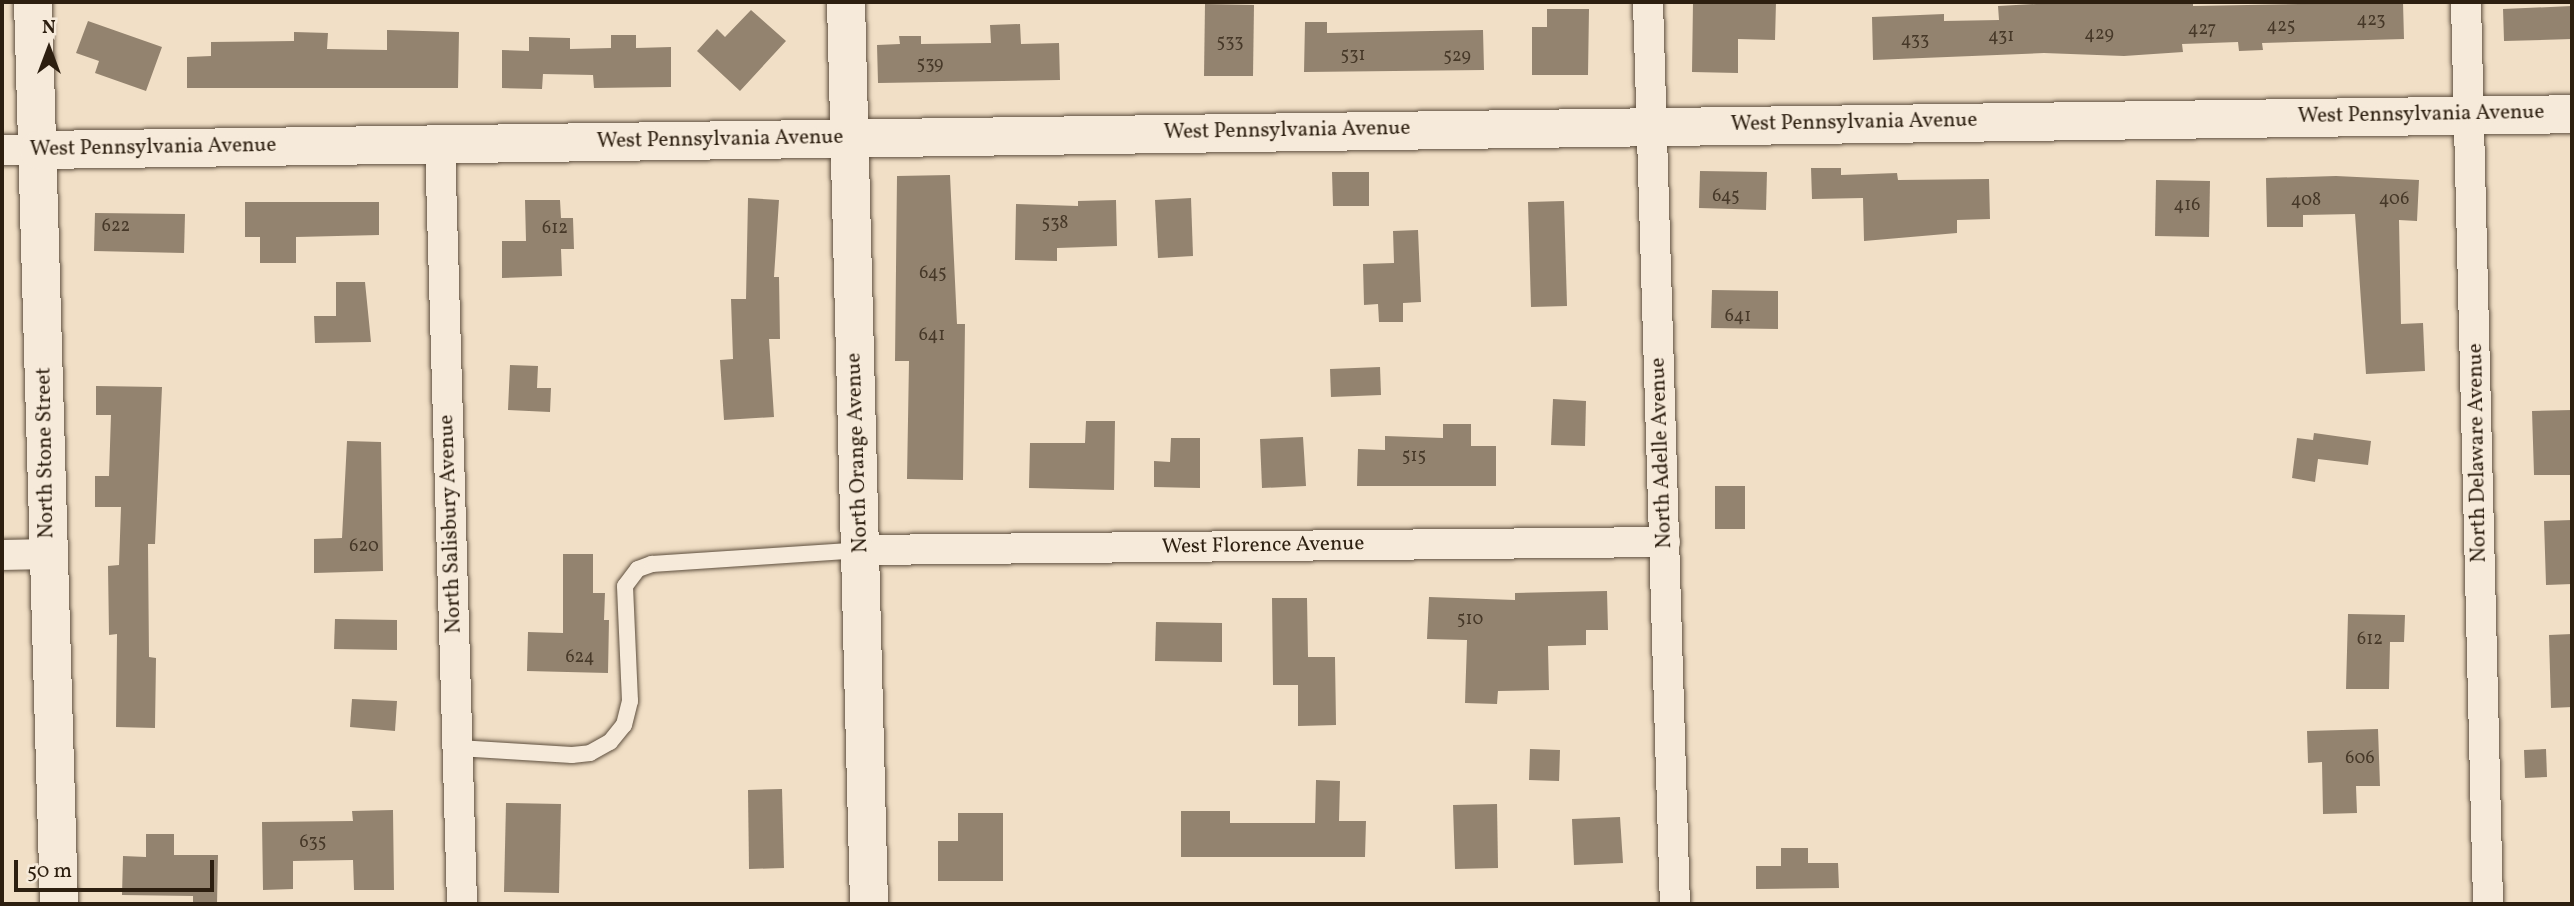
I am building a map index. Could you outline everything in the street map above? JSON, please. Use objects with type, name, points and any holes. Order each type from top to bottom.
[{"type":"street","name":"North Stone Street","points":[[33,2],[20,150],[48,555],[59,904]]},
{"type":"street","name":"North Orange Avenue","points":[[846,2],[869,904]]},
{"type":"street","name":"North Adelle Avenue","points":[[1648,2],[1675,904]]},
{"type":"street","name":"North Delaware Avenue","points":[[2466,2],[2471,114],[2488,904]]},
{"type":"street","name":"West Pennsylvania Avenue","points":[[20,150],[2572,114]]},
{"type":"street","name":"North Salisbury Avenue","points":[[440,144],[462,904]]},
{"type":"street","name":"West Florence Avenue","points":[[861,550],[1664,542]]},
{"type":"street","points":[[2,555],[48,555]]},
{"type":"lane","points":[[458,748],[572,755],[590,753],[610,742],[624,725],[630,701],[625,586],[638,569],[652,564],[861,550]]},
{"type":"building","points":[[1693,2],[1776,2],[1775,40],[1738,39],[1738,73],[1692,72]]},
{"type":"building","points":[[2072,2],[2193,2],[2193,6],[2403,2],[2404,39],[2262,43],[2263,50],[2239,51],[2238,42],[2182,44],[2183,52],[2124,56],[2044,53],[1873,60],[1872,17],[1944,14],[1944,21],[1999,20],[1998,6]]},
{"type":"building","points":[[1205,4],[1254,5],[1253,76],[1204,76]]},
{"type":"building","points":[[2572,6],[2572,39],[2504,41],[2503,9]]},
{"type":"building","points":[[1547,9],[1589,9],[1588,75],[1532,75],[1532,27],[1547,27]]},
{"type":"building","points":[[751,10],[786,41],[740,91],[697,51],[717,29],[725,37]]},
{"type":"building","points":[[88,21],[162,47],[146,91],[95,73],[99,61],[76,53]]},
{"type":"building","points":[[1305,22],[1327,22],[1327,33],[1483,30],[1484,70],[1304,72]]},
{"type":"building","points":[[1020,24],[1021,44],[1059,43],[1060,80],[878,83],[877,45],[900,44],[899,36],[921,36],[921,44],[991,43],[990,25]]},
{"type":"building","points":[[387,30],[459,32],[458,88],[187,88],[187,57],[211,56],[211,42],[294,41],[294,32],[328,33],[327,49],[387,50]]},
{"type":"building","points":[[611,35],[636,35],[636,48],[671,47],[671,87],[594,88],[593,75],[543,74],[542,89],[502,88],[502,50],[529,51],[529,37],[570,38],[570,49],[611,48]]},
{"type":"building","points":[[1811,168],[1841,168],[1841,175],[1897,173],[1898,180],[1989,179],[1990,219],[1957,220],[1957,233],[1864,241],[1863,198],[1812,199]]},
{"type":"building","points":[[1700,171],[1767,172],[1766,210],[1699,208]]},
{"type":"building","points":[[1332,172],[1369,172],[1369,206],[1333,206]]},
{"type":"building","points":[[950,175],[957,324],[965,324],[963,480],[907,479],[909,361],[895,361],[897,176]]},
{"type":"building","points":[[2336,176],[2419,180],[2417,221],[2399,220],[2401,324],[2423,323],[2425,371],[2366,374],[2355,214],[2303,215],[2303,227],[2267,227],[2266,178]]},
{"type":"building","points":[[2156,180],[2210,181],[2209,237],[2155,236]]},
{"type":"building","points":[[748,198],[779,200],[774,277],[779,277],[780,339],[769,339],[774,417],[724,420],[720,360],[733,359],[731,299],[746,299]]},
{"type":"building","points":[[1191,198],[1193,256],[1158,258],[1155,200]]},
{"type":"building","points":[[525,200],[560,200],[561,218],[573,218],[574,249],[561,249],[562,276],[502,278],[502,241],[526,241]]},
{"type":"building","points":[[1116,200],[1117,246],[1057,248],[1057,261],[1015,260],[1016,204],[1078,206],[1078,201]]},
{"type":"building","points":[[1564,201],[1567,306],[1531,307],[1528,202]]},
{"type":"building","points":[[245,202],[379,202],[379,235],[296,237],[296,263],[260,263],[260,237],[245,237]]},
{"type":"building","points":[[95,213],[185,214],[184,253],[94,251]]},
{"type":"building","points":[[1418,230],[1421,302],[1403,303],[1403,322],[1379,322],[1378,304],[1364,305],[1363,264],[1394,263],[1393,231]]},
{"type":"building","points":[[336,282],[365,282],[371,342],[315,343],[314,316],[336,316]]},
{"type":"building","points":[[1712,290],[1778,291],[1778,329],[1711,328]]},
{"type":"building","points":[[510,365],[538,366],[537,388],[551,388],[550,412],[508,410]]},
{"type":"building","points":[[1380,367],[1381,395],[1331,397],[1330,369]]},
{"type":"building","points":[[96,386],[162,387],[155,544],[148,544],[149,657],[156,658],[155,728],[116,727],[117,634],[109,635],[108,566],[119,565],[121,507],[95,507],[95,476],[109,476],[111,415],[96,415]]},
{"type":"building","points":[[1553,399],[1586,401],[1585,446],[1551,445]]},
{"type":"building","points":[[2572,410],[2572,475],[2534,475],[2532,411]]},
{"type":"building","points":[[1086,421],[1115,421],[1114,490],[1029,488],[1030,443],[1085,443]]},
{"type":"building","points":[[1443,424],[1471,424],[1471,446],[1496,446],[1496,486],[1357,486],[1358,449],[1385,450],[1385,436],[1443,438]]},
{"type":"building","points":[[2314,433],[2371,441],[2368,465],[2318,459],[2315,482],[2292,478],[2297,438],[2313,440]]},
{"type":"building","points":[[1303,437],[1306,486],[1262,488],[1260,439]]},
{"type":"building","points":[[1171,438],[1200,438],[1200,488],[1154,487],[1154,461],[1170,462]]},
{"type":"building","points":[[347,441],[381,442],[383,571],[314,573],[314,539],[342,538]]},
{"type":"building","points":[[1715,486],[1745,486],[1745,529],[1715,529]]},
{"type":"building","points":[[2572,520],[2572,584],[2546,585],[2544,521]]},
{"type":"building","points":[[563,554],[593,554],[593,593],[605,593],[604,620],[609,620],[608,673],[527,671],[528,632],[563,633]]},
{"type":"building","points":[[1607,591],[1608,630],[1586,630],[1586,645],[1548,646],[1549,690],[1498,691],[1497,704],[1465,703],[1467,640],[1427,639],[1429,597],[1515,600],[1515,593]]},
{"type":"building","points":[[1272,598],[1307,598],[1308,657],[1335,657],[1336,725],[1298,726],[1298,685],[1273,685]]},
{"type":"building","points":[[2348,614],[2405,615],[2404,642],[2390,642],[2389,689],[2346,689]]},
{"type":"building","points":[[335,619],[397,620],[397,650],[334,649]]},
{"type":"building","points":[[1156,622],[1222,623],[1222,662],[1155,661]]},
{"type":"building","points":[[2572,634],[2572,707],[2551,708],[2549,635]]},
{"type":"building","points":[[352,699],[397,701],[395,731],[350,727]]},
{"type":"building","points":[[2378,729],[2380,786],[2356,786],[2357,813],[2323,814],[2322,762],[2308,763],[2307,731]]},
{"type":"building","points":[[1530,749],[1560,750],[1559,781],[1529,780]]},
{"type":"building","points":[[2546,749],[2547,777],[2525,778],[2524,750]]},
{"type":"building","points":[[1316,780],[1340,781],[1339,821],[1366,821],[1365,857],[1181,857],[1181,811],[1230,811],[1230,823],[1315,823]]},
{"type":"building","points":[[782,789],[784,868],[749,869],[748,790]]},
{"type":"building","points":[[506,803],[561,804],[559,893],[504,892]]},
{"type":"building","points":[[1497,804],[1498,868],[1455,869],[1453,805]]},
{"type":"building","points":[[393,810],[394,890],[354,890],[353,860],[293,861],[293,889],[263,890],[262,822],[353,821],[352,811]]},
{"type":"building","points":[[958,813],[1003,813],[1003,881],[938,881],[938,841],[958,841]]},
{"type":"building","points":[[1620,817],[1623,863],[1574,865],[1572,819]]},
{"type":"building","points":[[146,834],[174,834],[174,855],[218,855],[217,904],[193,904],[193,896],[122,895],[123,856],[146,857]]},
{"type":"building","points":[[1781,848],[1808,848],[1808,863],[1838,863],[1839,888],[1756,889],[1756,866],[1781,866]]}]
